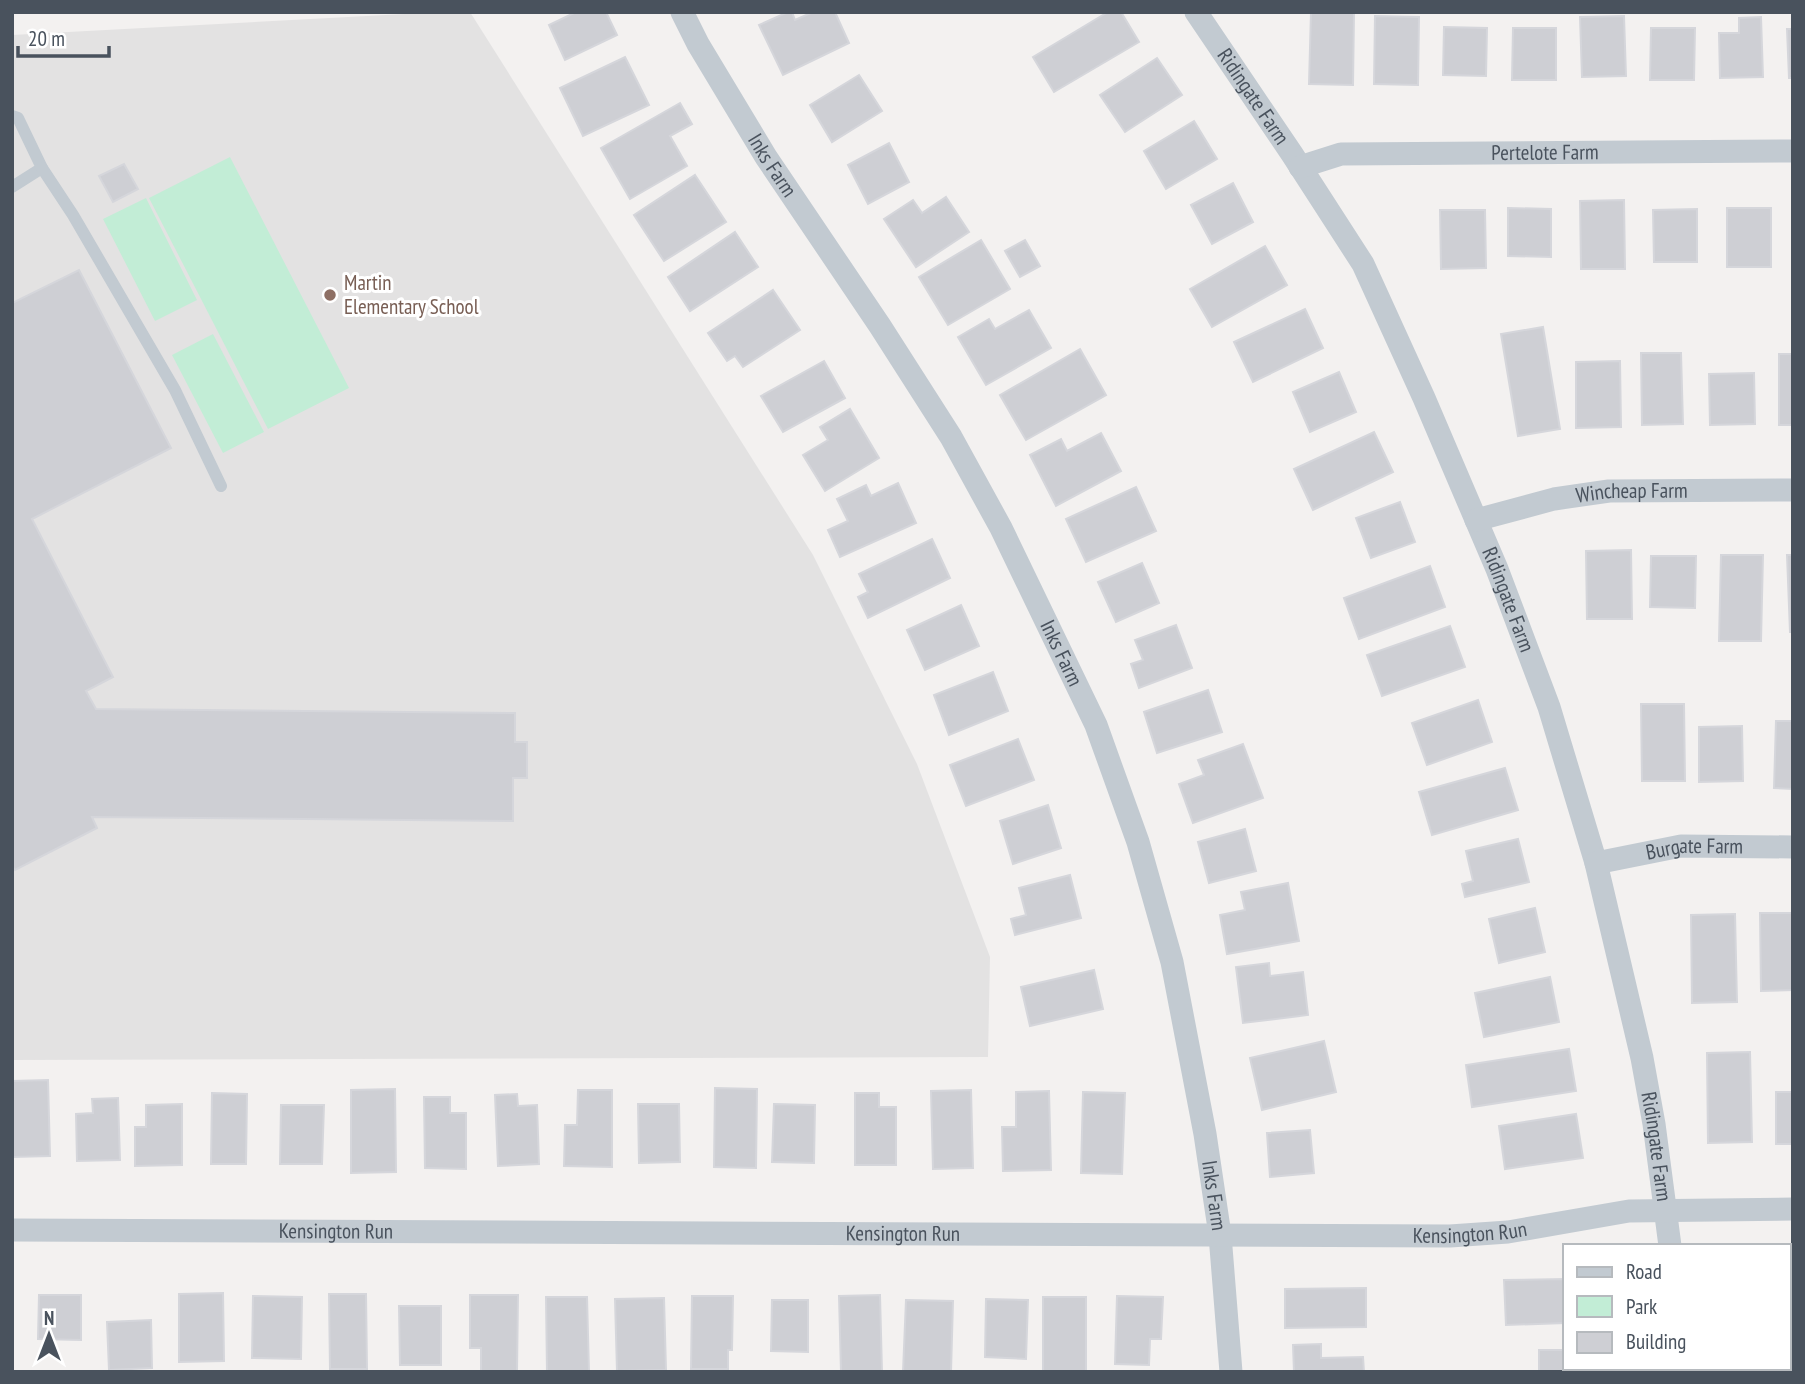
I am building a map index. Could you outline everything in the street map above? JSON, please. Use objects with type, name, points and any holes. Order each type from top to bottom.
[{"type":"street","name":"Inks Farm","points":[[682,12],[698,44],[766,156],[951,437],[1002,528],[1096,724],[1138,842],[1172,962],[1205,1134],[1220,1235],[1231,1372]]},
{"type":"street","name":"Ridingate Farm","points":[[1196,12],[1363,264],[1497,569],[1549,708],[1596,863],[1642,1059],[1670,1244]]},
{"type":"street","name":"Pertelote Farm","points":[[1300,167],[1341,154],[1793,150]]},
{"type":"street","name":"Wincheap Farm","points":[[1476,520],[1553,499],[1609,492],[1793,490]]},
{"type":"street","name":"Burgate Farm","points":[[1596,863],[1681,846],[1793,847]]},
{"type":"street","name":"Kensington Run","points":[[12,1230],[1450,1236],[1508,1232],[1629,1211],[1793,1209]]},
{"type":"lane","points":[[12,116],[18,118],[42,168],[74,215],[175,390],[221,486]]},
{"type":"lane","points":[[12,187],[42,168]]},
{"type":"shaded area","name":"Martin Elementary School","points":[[470,12],[813,555],[917,764],[990,957],[988,1057],[12,1060],[12,35]]},
{"type":"green space","points":[[230,157],[349,388],[268,429],[149,198]]},
{"type":"green space","points":[[146,198],[197,300],[155,321],[103,219]]},
{"type":"green space","points":[[213,334],[264,432],[223,453],[172,355]]},
{"type":"building","points":[[576,12],[606,12],[617,35],[565,60],[549,25]]},
{"type":"building","points":[[792,12],[795,20],[813,12],[835,12],[849,43],[783,75],[759,25]]},
{"type":"building","points":[[1108,12],[1121,12],[1139,42],[1054,92],[1033,57]]},
{"type":"building","points":[[1311,12],[1354,12],[1353,85],[1309,84]]},
{"type":"building","points":[[1375,16],[1419,17],[1418,85],[1374,84]]},
{"type":"building","points":[[1624,16],[1626,76],[1582,77],[1580,17]]},
{"type":"building","points":[[1761,17],[1763,77],[1720,78],[1719,33],[1739,33],[1739,18]]},
{"type":"building","points":[[1444,27],[1487,28],[1486,76],[1443,75]]},
{"type":"building","points":[[1513,28],[1556,28],[1556,80],[1512,80]]},
{"type":"building","points":[[1651,28],[1695,28],[1694,80],[1650,80]]},
{"type":"building","points":[[1787,29],[1793,29],[1793,78],[1789,78]]},
{"type":"building","points":[[625,57],[649,105],[583,136],[560,88]]},
{"type":"building","points":[[1157,58],[1182,95],[1125,132],[1100,95]]},
{"type":"building","points":[[859,75],[882,111],[832,142],[810,105]]},
{"type":"building","points":[[680,103],[692,124],[670,136],[687,166],[630,199],[601,148]]},
{"type":"building","points":[[1194,121],[1217,159],[1166,189],[1144,151]]},
{"type":"building","points":[[889,143],[909,182],[868,204],[848,165]]},
{"type":"building","points":[[124,164],[138,189],[113,202],[99,176]]},
{"type":"building","points":[[695,175],[726,222],[664,261],[634,215]]},
{"type":"building","points":[[1233,183],[1253,222],[1212,244],[1191,205]]},
{"type":"building","points":[[946,197],[969,232],[916,267],[884,219],[913,200],[922,213]]},
{"type":"building","points":[[1624,200],[1625,269],[1581,269],[1580,201]]},
{"type":"building","points":[[1508,208],[1551,209],[1551,257],[1508,256]]},
{"type":"building","points":[[1727,208],[1771,208],[1771,267],[1727,267]]},
{"type":"building","points":[[1697,209],[1697,262],[1654,262],[1653,210]]},
{"type":"building","points":[[1440,210],[1485,210],[1486,268],[1441,269]]},
{"type":"building","points":[[735,232],[758,267],[690,311],[668,277]]},
{"type":"building","points":[[981,240],[1010,289],[948,325],[919,277]]},
{"type":"building","points":[[1025,240],[1040,266],[1020,277],[1005,251]]},
{"type":"building","points":[[1265,246],[1287,285],[1212,327],[1190,289]]},
{"type":"building","points":[[79,270],[171,448],[32,519],[113,677],[86,691],[96,709],[515,713],[515,742],[527,742],[527,778],[513,778],[513,821],[92,817],[97,828],[15,870],[12,866],[12,303]]},
{"type":"building","points":[[773,290],[800,330],[743,367],[735,356],[727,361],[708,333]]},
{"type":"building","points":[[1305,309],[1323,348],[1253,382],[1234,342]]},
{"type":"building","points":[[1029,310],[1051,348],[986,385],[958,337],[989,319],[995,329]]},
{"type":"building","points":[[1543,327],[1560,429],[1518,436],[1501,334]]},
{"type":"building","points":[[1080,349],[1106,395],[1026,440],[1000,395]]},
{"type":"building","points":[[1641,353],[1681,353],[1683,424],[1642,425]]},
{"type":"building","points":[[1779,354],[1793,354],[1793,425],[1779,425]]},
{"type":"building","points":[[824,361],[845,398],[783,432],[761,396]]},
{"type":"building","points":[[1620,361],[1621,427],[1576,428],[1576,362]]},
{"type":"building","points":[[1339,372],[1356,412],[1310,432],[1293,392]]},
{"type":"building","points":[[1754,373],[1755,424],[1710,425],[1709,374]]},
{"type":"building","points":[[850,409],[879,458],[825,491],[803,455],[828,440],[820,427]]},
{"type":"building","points":[[1374,432],[1393,472],[1313,510],[1294,469]]},
{"type":"building","points":[[1101,433],[1121,471],[1056,506],[1030,455],[1061,439],[1067,451]]},
{"type":"building","points":[[898,483],[916,523],[840,557],[828,530],[848,521],[837,499],[866,485],[871,496]]},
{"type":"building","points":[[1136,487],[1156,531],[1086,562],[1066,519]]},
{"type":"building","points":[[1400,502],[1415,542],[1371,558],[1356,518]]},
{"type":"building","points":[[932,539],[950,578],[868,618],[858,597],[868,592],[859,574]]},
{"type":"building","points":[[1631,550],[1632,619],[1587,619],[1586,551]]},
{"type":"building","points":[[1721,555],[1763,555],[1761,641],[1719,641]]},
{"type":"building","points":[[1787,555],[1793,555],[1793,632],[1790,632]]},
{"type":"building","points":[[1651,556],[1696,556],[1695,608],[1650,607]]},
{"type":"building","points":[[1142,563],[1159,603],[1116,622],[1098,582]]},
{"type":"building","points":[[1430,566],[1445,607],[1359,639],[1344,598]]},
{"type":"building","points":[[961,605],[979,646],[925,670],[907,630]]},
{"type":"building","points":[[1176,625],[1192,668],[1139,688],[1131,664],[1143,660],[1135,640]]},
{"type":"building","points":[[1450,626],[1465,667],[1382,696],[1367,655]]},
{"type":"building","points":[[993,672],[1008,711],[949,735],[934,695]]},
{"type":"building","points":[[1208,690],[1222,732],[1157,753],[1144,712]]},
{"type":"building","points":[[1478,700],[1492,742],[1427,765],[1412,723]]},
{"type":"building","points":[[1641,704],[1684,704],[1685,781],[1642,781]]},
{"type":"building","points":[[1776,721],[1793,721],[1793,789],[1774,788]]},
{"type":"building","points":[[1742,726],[1743,781],[1699,782],[1699,727]]},
{"type":"building","points":[[1018,739],[1034,780],[966,806],[950,765]]},
{"type":"building","points":[[1243,744],[1263,798],[1193,823],[1179,784],[1204,775],[1198,760]]},
{"type":"building","points":[[1505,768],[1518,810],[1432,835],[1419,792]]},
{"type":"building","points":[[1048,805],[1061,848],[1013,864],[1000,821]]},
{"type":"building","points":[[1245,829],[1256,871],[1209,883],[1198,842]]},
{"type":"building","points":[[1518,839],[1529,882],[1465,897],[1462,884],[1473,881],[1466,851]]},
{"type":"building","points":[[1070,875],[1081,918],[1015,935],[1011,919],[1026,915],[1019,888]]},
{"type":"building","points":[[1288,883],[1299,941],[1227,954],[1220,915],[1245,910],[1241,892]]},
{"type":"building","points":[[1535,908],[1545,952],[1499,963],[1489,919]]},
{"type":"building","points":[[1760,913],[1793,913],[1793,990],[1761,991]]},
{"type":"building","points":[[1735,914],[1737,1002],[1692,1003],[1691,915]]},
{"type":"building","points":[[1269,963],[1270,976],[1303,972],[1308,1015],[1243,1023],[1236,967]]},
{"type":"building","points":[[1094,970],[1103,1009],[1030,1026],[1021,987]]},
{"type":"building","points":[[1550,977],[1559,1022],[1484,1037],[1475,993]]},
{"type":"building","points":[[1324,1041],[1336,1092],[1262,1110],[1250,1058]]},
{"type":"building","points":[[1569,1049],[1576,1091],[1472,1107],[1466,1065]]},
{"type":"building","points":[[1750,1052],[1752,1142],[1708,1143],[1707,1053]]},
{"type":"building","points":[[48,1080],[50,1156],[12,1157],[12,1081]]},
{"type":"building","points":[[715,1088],[757,1089],[756,1168],[714,1167]]},
{"type":"building","points":[[395,1089],[396,1172],[351,1173],[351,1090]]},
{"type":"building","points":[[578,1090],[612,1090],[612,1167],[564,1166],[565,1125],[577,1125]]},
{"type":"building","points":[[971,1090],[973,1168],[933,1169],[931,1091]]},
{"type":"building","points":[[1049,1091],[1051,1170],[1003,1171],[1002,1127],[1016,1127],[1016,1092]]},
{"type":"building","points":[[1083,1092],[1125,1093],[1122,1174],[1081,1173]]},
{"type":"building","points":[[1776,1092],[1793,1092],[1793,1144],[1776,1144]]},
{"type":"building","points":[[212,1093],[247,1094],[246,1164],[211,1164]]},
{"type":"building","points":[[855,1093],[879,1093],[879,1107],[896,1107],[896,1165],[855,1165]]},
{"type":"building","points":[[517,1094],[518,1106],[537,1105],[539,1164],[498,1166],[495,1095]]},
{"type":"building","points":[[424,1097],[450,1097],[450,1113],[466,1113],[466,1169],[425,1168]]},
{"type":"building","points":[[118,1098],[120,1160],[77,1161],[76,1114],[93,1113],[92,1099]]},
{"type":"building","points":[[182,1104],[182,1165],[135,1166],[135,1127],[146,1127],[146,1105]]},
{"type":"building","points":[[638,1104],[679,1104],[680,1162],[639,1163]]},
{"type":"building","points":[[774,1104],[815,1105],[814,1163],[772,1162]]},
{"type":"building","points":[[281,1105],[324,1105],[322,1164],[280,1164]]},
{"type":"building","points":[[1576,1114],[1583,1158],[1505,1169],[1499,1126]]},
{"type":"building","points":[[1310,1130],[1314,1173],[1270,1177],[1267,1133]]},
{"type":"building","points":[[1563,1279],[1563,1323],[1506,1325],[1504,1280]]},
{"type":"building","points":[[1366,1288],[1366,1327],[1285,1328],[1285,1289]]},
{"type":"building","points":[[223,1293],[224,1361],[179,1362],[179,1294]]},
{"type":"building","points":[[329,1294],[366,1294],[367,1369],[330,1369]]},
{"type":"building","points":[[39,1295],[81,1295],[81,1340],[38,1339]]},
{"type":"building","points":[[470,1295],[518,1295],[517,1371],[481,1371],[481,1348],[470,1348]]},
{"type":"building","points":[[880,1295],[882,1372],[841,1372],[839,1296]]},
{"type":"building","points":[[253,1296],[302,1297],[301,1359],[252,1358]]},
{"type":"building","points":[[692,1296],[733,1296],[732,1350],[728,1350],[728,1369],[691,1369]]},
{"type":"building","points":[[1117,1296],[1163,1297],[1161,1339],[1150,1339],[1149,1365],[1115,1364]]},
{"type":"building","points":[[546,1297],[587,1297],[589,1372],[547,1372]]},
{"type":"building","points":[[1043,1297],[1086,1297],[1086,1372],[1043,1372]]},
{"type":"building","points":[[664,1298],[666,1370],[617,1371],[615,1299]]},
{"type":"building","points":[[986,1299],[1028,1300],[1026,1359],[985,1357]]},
{"type":"building","points":[[772,1300],[808,1300],[808,1352],[771,1351]]},
{"type":"building","points":[[906,1300],[953,1301],[951,1372],[903,1372]]},
{"type":"building","points":[[399,1306],[441,1306],[441,1365],[400,1365]]},
{"type":"building","points":[[151,1320],[152,1368],[109,1370],[107,1322]]},
{"type":"building","points":[[1321,1344],[1321,1358],[1363,1357],[1364,1372],[1294,1372],[1293,1345]]},
{"type":"building","points":[[1539,1350],[1563,1350],[1563,1370],[1601,1370],[1601,1372],[1539,1372]]},
{"type":"place","name":"Martin Elementary School","points":[[330,295]]}]
